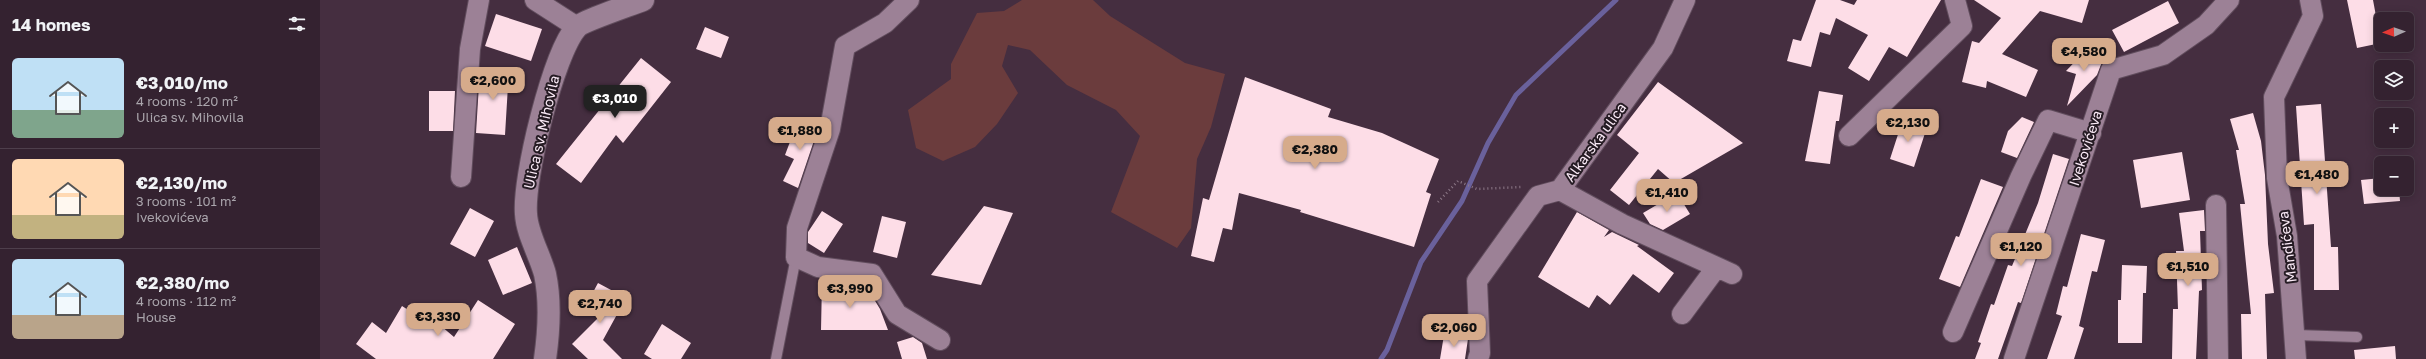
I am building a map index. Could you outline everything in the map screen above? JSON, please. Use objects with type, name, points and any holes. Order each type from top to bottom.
[{"type":"street","points":[[461,177],[470,49],[479,0]]},
{"type":"street","points":[[535,0],[577,27],[643,0]]},
{"type":"street","points":[[909,0],[885,23],[844,46],[830,129],[796,228],[796,258],[818,267],[872,274],[896,314],[940,340]]},
{"type":"street","name":"Alkarska ulica","points":[[1478,359],[1480,353],[1477,281],[1538,196],[1554,192],[1663,48],[1685,0]]},
{"type":"street","points":[[1849,136],[1962,26],[1955,0]]},
{"type":"street","name":"Ivekovićeva","points":[[2014,359],[2111,70],[2163,55],[2206,25],[2229,0]]},
{"type":"street","name":"Mandićeva","points":[[2296,359],[2296,335],[2288,236],[2277,178],[2274,97],[2313,16],[2310,0]]},
{"type":"street","name":"Ulica sv. Mihovila","points":[[545,359],[548,336],[549,304],[545,275],[526,215],[526,182],[560,55],[577,27]]},
{"type":"street","points":[[1953,332],[2021,176],[2048,120],[2091,133]]},
{"type":"street","points":[[1554,192],[1724,271],[1682,314]]},
{"type":"street","points":[[2216,205],[2218,359]]},
{"type":"lane","points":[[776,359],[796,258]]},
{"type":"lane","points":[[2296,335],[2357,337]]},
{"type":"path","points":[[1438,202],[1458,181],[1477,189],[1520,186],[1554,192]]},
{"type":"shaded area","points":[[1022,0],[1093,0],[1110,16],[1185,63],[1225,74],[1211,127],[1197,159],[1191,228],[1177,248],[1111,212],[1140,136],[1116,110],[1067,85],[1030,50],[1008,45],[1002,66],[1018,93],[997,124],[975,147],[943,161],[916,148],[908,110],[951,79],[951,64],[977,13],[1004,11]]},
{"type":"building","points":[[1816,0],[1840,0],[1854,5],[1857,0],[1941,0],[1907,57],[1889,47],[1869,81],[1848,68],[1868,35],[1836,18],[1830,35],[1820,32],[1811,67],[1787,61],[1793,39],[1801,41]]},
{"type":"building","points":[[1974,0],[2089,0],[2082,23],[2040,11],[2002,54],[2038,70],[2026,97],[1987,81],[1986,88],[1962,82],[1972,41],[1979,43],[2001,18]]},
{"type":"building","points":[[2347,0],[2373,0],[2375,12],[2374,12],[2374,44],[2357,48]]},
{"type":"building","points":[[2168,1],[2179,23],[2124,52],[2112,30]]},
{"type":"building","points":[[496,14],[542,29],[531,61],[485,46]]},
{"type":"building","points":[[705,27],[729,37],[721,58],[696,49]]},
{"type":"building","points":[[2088,48],[2102,62],[2097,75],[2067,106],[2076,74],[2066,71]]},
{"type":"building","points":[[641,58],[671,82],[623,143],[616,135],[581,183],[556,164]]},
{"type":"building","points":[[480,68],[509,69],[505,135],[476,133]]},
{"type":"building","points":[[1245,77],[1331,109],[1328,117],[1382,133],[1439,159],[1426,192],[1431,194],[1414,247],[1300,212],[1301,210],[1239,193],[1232,230],[1223,228],[1214,262],[1191,256],[1203,198],[1209,200]]},
{"type":"building","points":[[1658,82],[1743,143],[1674,183],[1658,169],[1629,205],[1610,190],[1639,153],[1617,135]]},
{"type":"building","points":[[429,91],[455,91],[453,131],[429,131]]},
{"type":"building","points":[[1819,91],[1843,95],[1839,121],[1836,121],[1830,164],[1805,161]]},
{"type":"building","points":[[2321,104],[2331,247],[2338,247],[2339,290],[2314,290],[2314,224],[2304,225],[2296,106]]},
{"type":"building","points":[[2253,113],[2261,141],[2265,175],[2268,244],[2274,293],[2265,294],[2267,359],[2242,359],[2241,314],[2251,314],[2240,204],[2245,204],[2236,150],[2239,150],[2230,119]]},
{"type":"building","points":[[2022,117],[2034,122],[2017,158],[2001,152],[2008,131]]},
{"type":"building","points":[[799,118],[819,126],[798,188],[783,181],[794,159],[785,155]]},
{"type":"building","points":[[1903,119],[1927,127],[1914,167],[1890,159]]},
{"type":"building","points":[[2182,152],[2190,200],[2141,208],[2133,160]]},
{"type":"building","points":[[2053,154],[2069,159],[2021,303],[2018,302],[1998,359],[1975,359],[1981,343],[1978,342],[1991,304],[1994,305],[2008,265],[2012,266],[2038,203]]},
{"type":"building","points":[[1981,179],[2003,187],[1960,287],[1939,279],[1956,236],[1959,237]]},
{"type":"building","points":[[2374,179],[2374,196],[2400,196],[2400,201],[2364,204],[2361,180]]},
{"type":"building","points":[[1677,193],[1690,214],[1663,230],[1650,224],[1643,213]]},
{"type":"building","points":[[984,206],[1013,213],[981,285],[931,275]]},
{"type":"building","points":[[470,208],[494,221],[475,257],[450,244]]},
{"type":"building","points":[[2204,210],[2205,231],[2200,231],[2202,290],[2199,291],[2196,359],[2172,359],[2173,309],[2178,309],[2176,251],[2184,251],[2179,213]]},
{"type":"building","points":[[822,211],[843,224],[824,253],[808,243],[808,232]]},
{"type":"building","points":[[1577,212],[1609,230],[1604,237],[1612,232],[1639,245],[1637,246],[1674,273],[1659,293],[1633,274],[1610,305],[1597,295],[1589,308],[1538,277]]},
{"type":"building","points":[[882,216],[906,222],[897,258],[873,252]]},
{"type":"building","points":[[2081,234],[2105,240],[2097,272],[2092,271],[2079,326],[2084,328],[2074,359],[2047,359],[2062,316],[2056,314],[2063,286],[2067,287]]},
{"type":"building","points":[[517,247],[532,283],[503,295],[488,260]]},
{"type":"building","points":[[2122,265],[2147,266],[2146,293],[2143,293],[2142,343],[2118,343],[2118,300],[2121,300]]},
{"type":"building","points":[[822,282],[866,286],[880,309],[888,330],[821,330]]},
{"type":"building","points":[[598,283],[626,298],[603,340],[622,359],[588,359],[572,344],[599,317],[584,309]]},
{"type":"building","points":[[478,300],[515,324],[493,359],[376,359],[356,344],[372,322],[386,333],[402,306],[430,324],[434,320],[454,337]]},
{"type":"building","points":[[662,324],[691,343],[681,359],[652,359],[644,354]]},
{"type":"building","points":[[1444,335],[1468,339],[1465,359],[1440,359]]},
{"type":"building","points":[[913,337],[922,343],[927,359],[902,359],[897,342]]},
{"type":"building","points":[[2395,346],[2396,359],[2355,359],[2354,350]]},
{"type":"waterway","points":[[1381,359],[1387,350],[1421,262],[1462,201],[1488,143],[1516,95],[1616,0]]}]
